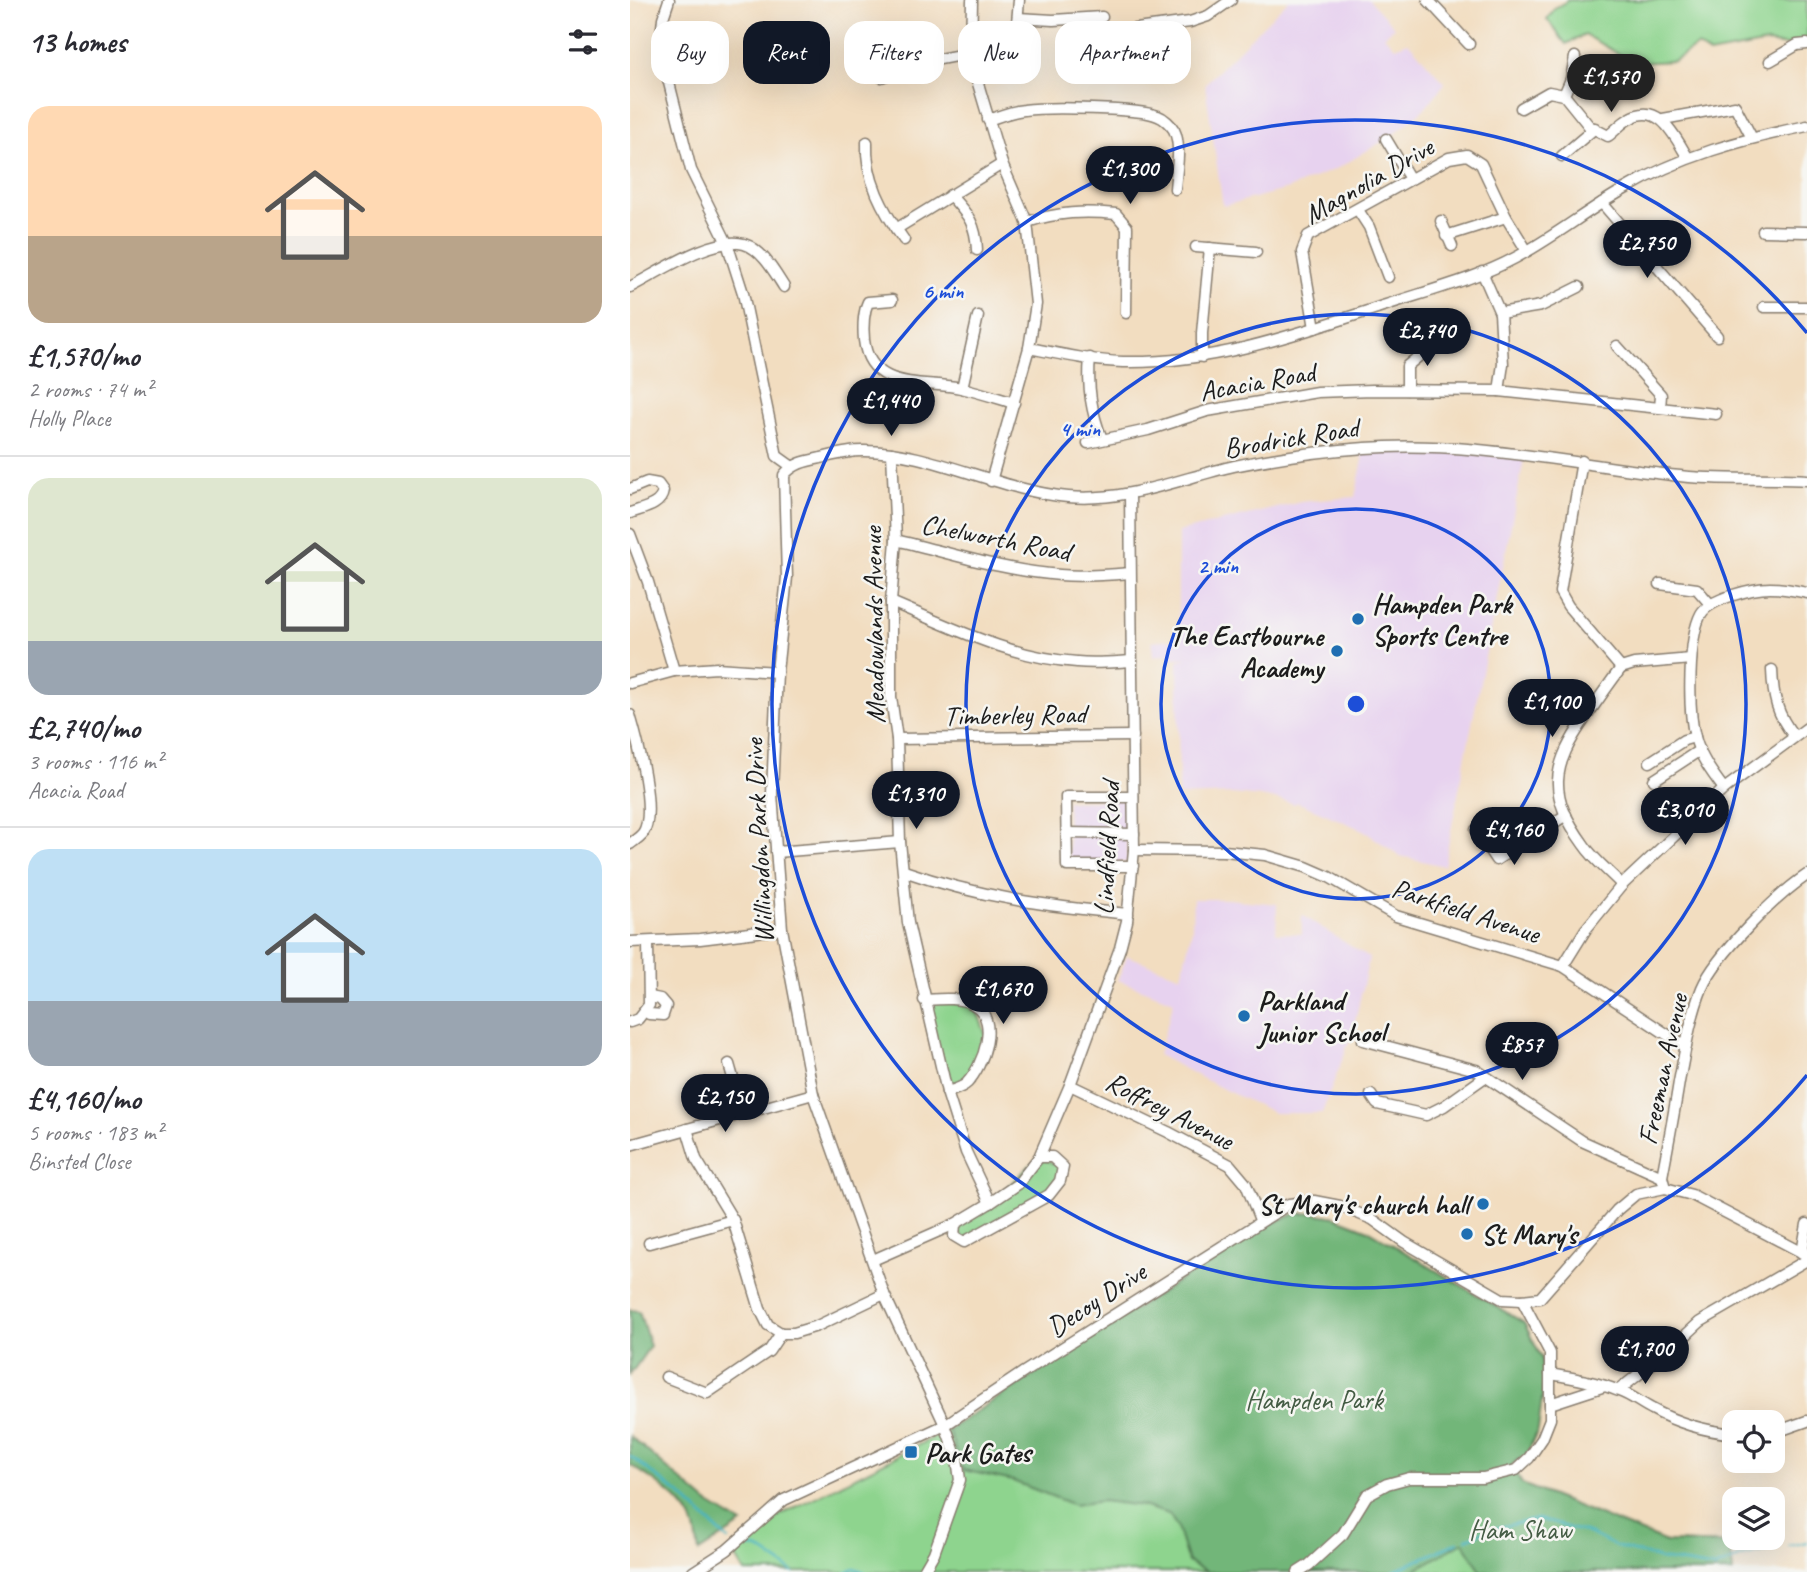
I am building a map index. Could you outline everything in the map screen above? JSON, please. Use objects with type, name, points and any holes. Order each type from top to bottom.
[{"type":"street","points":[[669,0],[663,18],[660,47],[691,170],[727,243],[743,293],[777,456],[790,466]]},
{"type":"street","points":[[972,0],[972,21]]},
{"type":"street","points":[[1018,21],[1019,0]]},
{"type":"street","points":[[1191,22],[1208,16],[1231,0]]},
{"type":"street","points":[[1428,0],[1469,44]]},
{"type":"street","points":[[1018,18],[1053,20],[1102,17]]},
{"type":"street","points":[[1770,61],[1797,45],[1807,44]]},
{"type":"street","points":[[1564,95],[1571,79],[1575,57]]},
{"type":"street","points":[[977,84],[1002,164],[1027,222],[1036,304],[1029,348],[991,481]]},
{"type":"street","points":[[1521,108],[1549,92],[1564,95],[1589,125],[1608,136],[1630,118],[1647,113],[1663,119],[1735,106],[1752,138]]},
{"type":"street","points":[[988,120],[1024,110],[1041,109],[1120,111],[1158,116],[1174,130],[1175,189]]},
{"type":"street","points":[[1663,119],[1688,158]]},
{"type":"street","points":[[1029,348],[1123,362],[1202,357],[1254,347],[1482,272],[1527,251],[1602,202],[1688,158],[1752,138],[1807,126]]},
{"type":"street","points":[[1562,156],[1595,128]]},
{"type":"street","points":[[1386,139],[1410,179]]},
{"type":"street","points":[[879,155],[867,148],[881,206],[904,240]]},
{"type":"street","name":"Magnolia Drive","points":[[1315,328],[1302,252],[1308,236],[1449,158],[1466,155],[1481,164],[1506,217],[1527,251]]},
{"type":"street","points":[[896,229],[1002,164]]},
{"type":"street","points":[[950,195],[969,216],[976,231],[977,250]]},
{"type":"street","points":[[1602,202],[1717,336]]},
{"type":"street","points":[[1357,210],[1369,227],[1388,277]]},
{"type":"street","points":[[1027,222],[1072,211],[1116,214],[1127,227],[1126,313]]},
{"type":"street","points":[[1441,221],[1449,241],[1506,217]]},
{"type":"street","points":[[1763,231],[1807,232]]},
{"type":"street","points":[[630,287],[709,247],[727,243],[746,244],[759,254],[784,288]]},
{"type":"street","points":[[1196,247],[1256,252]]},
{"type":"street","points":[[1202,357],[1210,248]]},
{"type":"street","points":[[1482,272],[1500,313],[1503,364],[1500,391]]},
{"type":"street","points":[[1500,313],[1541,306],[1579,287]]},
{"type":"street","points":[[892,300],[864,300],[866,351],[883,374],[911,383],[962,388],[1014,403]]},
{"type":"street","points":[[1764,307],[1807,307]]},
{"type":"street","points":[[962,388],[970,327],[978,316]]},
{"type":"street","points":[[1407,390],[1407,366],[1436,342]]},
{"type":"street","points":[[1617,346],[1661,395],[1660,408]]},
{"type":"street","points":[[1090,358],[1088,380],[1093,418],[1101,439]]},
{"type":"street","name":"Acacia Road","points":[[1088,443],[1148,430],[1207,411],[1317,391],[1500,391],[1716,414]]},
{"type":"street","name":"Brodrick Road","points":[[790,466],[861,451],[892,453],[1034,492],[1105,498],[1130,495],[1253,463],[1302,454],[1367,448],[1463,448],[1582,461],[1681,477],[1807,481]]},
{"type":"street","name":"Meadowlands Avenue","points":[[892,453],[896,540],[891,602],[891,697],[897,739],[900,842],[908,923],[947,1092],[966,1152],[989,1203]]},
{"type":"street","points":[[1582,461],[1560,592],[1568,606],[1621,668]]},
{"type":"street","name":"Willingdon Park Drive","points":[[790,466],[783,475],[787,577],[777,672],[772,794],[782,929],[813,1094],[884,1294],[945,1425],[957,1458],[960,1480],[940,1536],[923,1572]]},
{"type":"street","points":[[630,489],[647,482],[657,484],[663,491],[662,499],[657,503],[630,513]]},
{"type":"street","name":"Lindfield Road","points":[[873,1260],[955,1224],[1017,1184],[1040,1157],[1070,1085],[1120,948],[1128,914],[1134,850],[1130,495]]},
{"type":"street","points":[[630,534],[648,582],[674,671]]},
{"type":"street","name":"Chelworth Road","points":[[896,540],[1030,572],[1095,576],[1130,573]]},
{"type":"street","points":[[1660,584],[1697,589],[1710,604]]},
{"type":"street","points":[[1724,789],[1704,762],[1695,737],[1691,659],[1701,613],[1710,604],[1735,594],[1766,587],[1790,588],[1807,593]]},
{"type":"street","points":[[891,602],[1014,651],[1078,662],[1132,661]]},
{"type":"street","points":[[1622,885],[1584,846],[1566,815],[1558,795],[1557,775],[1560,761],[1569,741],[1621,668],[1634,664],[1691,659]]},
{"type":"street","points":[[630,683],[674,671],[717,668],[777,672]]},
{"type":"street","points":[[1772,670],[1774,700],[1782,720],[1794,736]]},
{"type":"street","points":[[630,715],[643,765],[648,818],[643,833],[630,844]]},
{"type":"street","points":[[1563,966],[1586,929],[1622,885],[1724,789],[1807,728]]},
{"type":"street","name":"Timberley Road","points":[[897,739],[1133,736]]},
{"type":"street","points":[[1650,762],[1684,740],[1695,737]]},
{"type":"street","points":[[1654,780],[1700,750]]},
{"type":"street","points":[[1133,797],[1066,797],[1066,866],[1133,866]]},
{"type":"street","points":[[1476,830],[1496,860],[1566,815]]},
{"type":"street","points":[[1066,833],[1134,834]]},
{"type":"street","points":[[776,852],[900,842]]},
{"type":"street","name":"Parkfield Avenue","points":[[1134,850],[1224,851],[1265,855],[1329,877],[1396,916],[1563,966],[1686,1047]]},
{"type":"street","points":[[904,871],[950,887],[1002,899],[1128,914]]},
{"type":"street","name":"Freeman Avenue","points":[[1663,1182],[1686,1047],[1703,987],[1721,959],[1755,920],[1807,875]]},
{"type":"street","points":[[630,942],[700,939],[782,929]]},
{"type":"street","points":[[630,1022],[638,1019],[646,1010],[650,997],[648,943]]},
{"type":"street","points":[[646,1010],[649,1014],[658,1016],[663,1014],[666,1006],[660,999],[650,997]]},
{"type":"street","points":[[924,1000],[954,999],[975,1005],[987,1020],[987,1038],[979,1064],[965,1085],[947,1092]]},
{"type":"street","points":[[1363,1040],[1476,1070],[1582,1141],[1692,1195],[1806,1256]]},
{"type":"street","points":[[729,1064],[743,1113]]},
{"type":"street","points":[[1371,1095],[1377,1104],[1426,1115],[1444,1106],[1485,1077]]},
{"type":"street","name":"Roffrey Avenue","points":[[1070,1085],[1230,1165],[1246,1184],[1260,1220]]},
{"type":"street","points":[[630,1146],[813,1094]]},
{"type":"street","points":[[687,1129],[696,1158],[733,1220],[760,1309],[768,1325],[781,1333],[817,1326],[884,1294]]},
{"type":"street","points":[[955,1224],[954,1236],[964,1242],[1049,1195],[1060,1181],[1063,1167],[1052,1157],[1040,1157]]},
{"type":"street","name":"Decoy Drive","points":[[693,1572],[727,1550],[784,1500],[945,1425],[1260,1220],[1289,1204],[1314,1201],[1340,1206],[1372,1219],[1404,1242],[1502,1299],[1522,1300],[1539,1298],[1617,1210],[1636,1194],[1663,1182]]},
{"type":"street","points":[[649,1243],[733,1220]]},
{"type":"street","points":[[1806,1256],[1807,1224]]},
{"type":"street","points":[[1619,1391],[1699,1322],[1806,1256]]},
{"type":"street","points":[[1298,1572],[1343,1534],[1367,1495],[1387,1484],[1409,1478],[1483,1478],[1516,1469],[1530,1458],[1550,1419],[1550,1353],[1522,1300]]},
{"type":"street","points":[[666,1377],[707,1393],[769,1352],[781,1333]]},
{"type":"street","points":[[1550,1374],[1579,1378],[1605,1386],[1686,1424],[1722,1433]]},
{"type":"street","points":[[1550,1404],[1605,1386]]},
{"type":"street","points":[[1785,1429],[1807,1421]]},
{"type":"shaded area","points":[[1289,0],[1369,0],[1394,27],[1384,36],[1395,47],[1408,42],[1445,83],[1427,106],[1409,122],[1340,167],[1288,189],[1223,206],[1205,84]]},
{"type":"shaded area","name":"The Eastbourne Academy","points":[[1360,451],[1525,454],[1444,866],[1400,856],[1363,830],[1297,802],[1295,804],[1234,794],[1179,796],[1178,660],[1187,658],[1170,658],[1168,654],[1153,657],[1152,641],[1178,639],[1178,532],[1301,502],[1355,497],[1363,460]]},
{"type":"shaded area","points":[[1125,800],[1127,862],[1069,864],[1067,801]]},
{"type":"shaded area","name":"Parkland Junior School","points":[[1193,899],[1277,904],[1276,933],[1302,934],[1302,915],[1369,958],[1353,1031],[1322,1113],[1275,1113],[1158,1055],[1174,1001],[1118,980],[1127,956],[1181,976],[1192,930]]},
{"type":"green space","points":[[1569,0],[1807,0],[1807,40],[1786,46],[1767,43],[1709,54],[1697,46],[1674,61],[1635,63],[1585,35],[1566,44],[1547,19],[1555,8]]},
{"type":"green space","points":[[924,1000],[975,1005],[987,1038],[965,1085],[947,1092]]},
{"type":"green space","points":[[1039,1157],[1063,1167],[1049,1195],[964,1242],[955,1224],[990,1203]]},
{"type":"green space","name":"Hampden Park","points":[[1313,1213],[1335,1217],[1366,1229],[1524,1323],[1542,1359],[1544,1384],[1542,1402],[1511,1465],[1522,1484],[1666,1542],[1722,1544],[1722,1550],[1731,1550],[1733,1572],[745,1572],[733,1552],[748,1543],[774,1518],[948,1430],[1262,1227],[1295,1214]]},
{"type":"green space","name":"Hampden Park","points":[[1313,1213],[1335,1217],[1366,1229],[1524,1323],[1542,1359],[1544,1384],[1538,1430],[1527,1454],[1511,1465],[1522,1484],[1666,1542],[1722,1544],[1722,1550],[1731,1550],[1733,1572],[1482,1572],[1463,1542],[1411,1572],[1207,1572],[1188,1562],[1177,1527],[1169,1514],[1142,1506],[1102,1501],[1074,1505],[1013,1481],[963,1470],[948,1430],[1262,1227],[1295,1214]]},
{"type":"green space","points":[[630,1310],[639,1311],[650,1346],[630,1375]]},
{"type":"green space","points":[[630,1436],[706,1502],[742,1524],[699,1552],[694,1525],[684,1508],[657,1483],[630,1465]]},
{"type":"waterway","points":[[630,1456],[683,1497],[728,1540]]},
{"type":"waterway","points":[[1466,1539],[1486,1530],[1538,1519],[1591,1534],[1615,1546],[1660,1559],[1715,1568],[1742,1557],[1771,1550]]},
{"type":"waterway","points":[[1392,1572],[1458,1542]]},
{"type":"waterway","points":[[1789,1546],[1807,1542]]},
{"type":"waterway","points":[[740,1545],[759,1549],[793,1572]]},
{"type":"waterway","points":[[846,1572],[854,1568],[865,1572]]},
{"type":"place","name":"Hampden Park Sports Centre","points":[[1358,619]]},
{"type":"place","name":"The Eastbourne Academy","points":[[1337,651]]},
{"type":"place","name":"Parkland Junior School","points":[[1244,1016]]},
{"type":"place","name":"St Mary's church hall","points":[[1483,1204]]},
{"type":"place","name":"St Mary's","points":[[1467,1234]]},
{"type":"place","name":"Park Gates","points":[[911,1452]]},
{"type":"park label","name":"Ham Shaw","points":[[1520,1529]]}]
